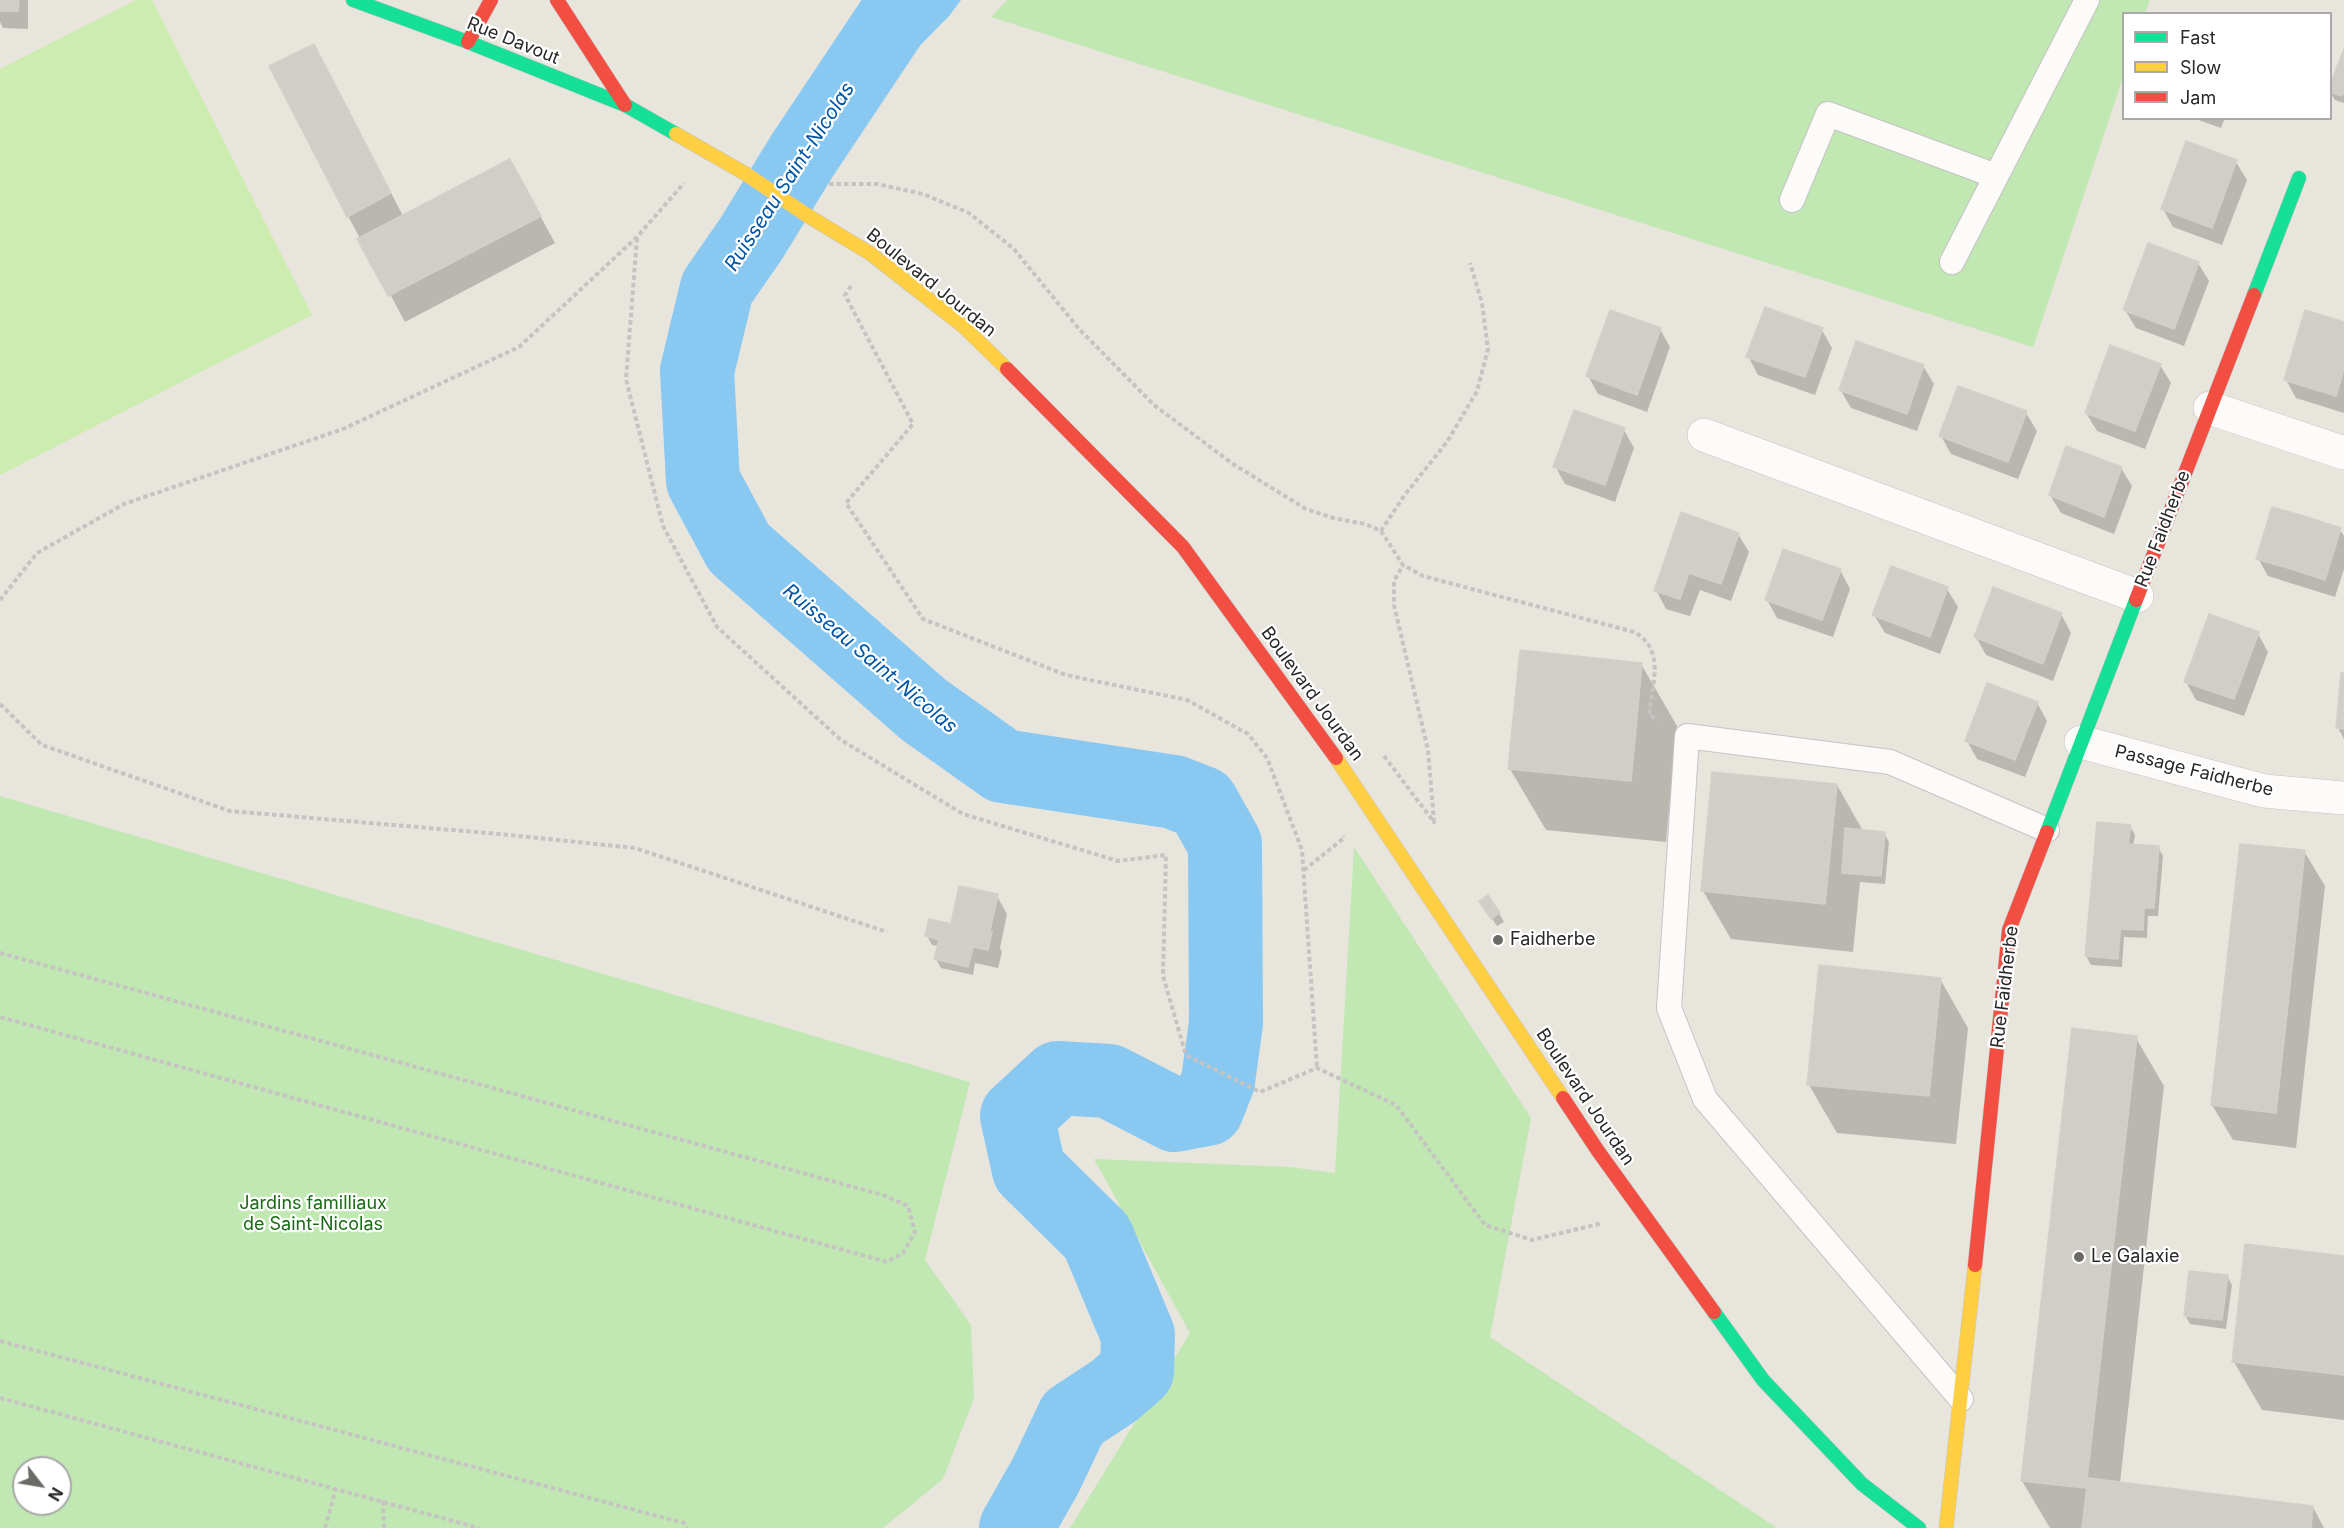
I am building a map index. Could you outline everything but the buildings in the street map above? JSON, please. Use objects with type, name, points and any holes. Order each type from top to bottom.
[{"type":"street","name":"Rue Davout","points":[[353,0],[369,2],[625,105]]},
{"type":"street","points":[[468,42],[491,0]]},
{"type":"street","name":"Boulevard Jourdan","points":[[558,0],[625,105],[746,174],[804,214],[871,254],[963,326],[1184,547],[1324,739],[1598,1151],[1763,1380],[1862,1484],[1918,1528]]},
{"type":"street","name":"Rue Faidherbe","points":[[1946,1528],[2009,930],[2299,178]]},
{"type":"street","points":[[2211,408],[2344,453]]},
{"type":"street","points":[[1704,435],[2137,596]]},
{"type":"street","name":"Passage Faidherbe","points":[[2081,742],[2264,791],[2344,798]]},
{"type":"lane","points":[[1952,262],[2087,0]]},
{"type":"lane","points":[[1792,200],[1828,114],[1996,176]]},
{"type":"lane","points":[[1961,1399],[1705,1099],[1669,1008],[1687,736],[1890,762],[2047,830]]},
{"type":"path","points":[[0,600],[37,553],[124,504],[343,429],[519,347],[637,237],[709,153]]},
{"type":"path","points":[[824,184],[877,184],[924,194],[969,213],[1014,249],[1079,329],[1154,405],[1233,464],[1306,509],[1333,518],[1365,524],[1381,531],[1403,565],[1423,576],[1634,632],[1644,637],[1655,657],[1649,715],[1687,736]]},
{"type":"path","points":[[637,237],[626,379],[663,526],[717,627],[841,740],[963,814],[1118,861],[1166,855],[1163,976],[1186,1055],[1260,1092],[1317,1068],[1396,1105],[1485,1225],[1532,1240],[1643,1213]]},
{"type":"path","points":[[871,254],[845,295],[913,424],[846,503],[923,619],[1065,675],[1187,700],[1248,734],[1267,758],[1302,850],[1317,1068]]},
{"type":"path","points":[[1381,531],[1404,496],[1447,442],[1477,391],[1488,349],[1482,303],[1470,263]]},
{"type":"path","points":[[1381,752],[1434,822],[1428,750],[1394,604],[1395,581],[1403,565]]},
{"type":"path","points":[[0,704],[42,745],[230,811],[634,848],[887,932]]},
{"type":"path","points":[[1304,870],[1344,838],[1337,828]]},
{"type":"path","points":[[0,953],[883,1195],[908,1206],[915,1232],[903,1253],[887,1262],[0,1017]]},
{"type":"path","points":[[0,1341],[684,1523],[687,1528]]},
{"type":"path","points":[[0,1398],[479,1528]]},
{"type":"path","points":[[326,1528],[336,1488]]},
{"type":"path","points":[[383,1501],[384,1528]]},
{"type":"green space","points":[[136,0],[152,0],[312,315],[0,475],[0,69]]},
{"type":"green space","points":[[1007,0],[2150,0],[2145,12],[2122,12],[2122,80],[2033,347],[991,17]]},
{"type":"green space","name":"Jardins familliaux de Saint-Nicolas","points":[[0,796],[970,1082],[925,1260],[971,1325],[974,1398],[943,1479],[883,1528],[0,1528]]},
{"type":"green space","points":[[1354,847],[1531,1118],[1490,1337],[1777,1528],[1070,1528],[1190,1333],[1094,1159],[1290,1167],[1335,1173]]},
{"type":"water","points":[[873,0],[961,0],[949,16],[893,73],[828,172],[783,144],[805,104]]},
{"type":"waterway","name":"Ruisseau Saint-Nicolas","points":[[906,0],[717,288],[697,371],[703,481],[739,548],[924,710],[1003,766],[1174,792],[1202,803],[1225,844],[1226,1023],[1218,1081],[1207,1109],[1175,1115],[1109,1081],[1058,1078],[1017,1116],[1029,1170],[1097,1237],[1138,1335],[1137,1371],[1114,1391],[1073,1418],[1046,1475],[1016,1528]]},
{"type":"traffic: fast","points":[[353,0],[468,42],[625,105],[676,134]]},
{"type":"traffic: fast","points":[[2254,295],[2299,178]]},
{"type":"traffic: fast","points":[[2047,832],[2136,600]]},
{"type":"traffic: fast","points":[[1714,1312],[1763,1380],[1862,1484],[1919,1528]]},
{"type":"traffic: slow","points":[[676,134],[746,174],[805,214],[871,254],[963,326],[1007,369]]},
{"type":"traffic: slow","points":[[1336,758],[1563,1098]]},
{"type":"traffic: slow","points":[[1946,1528],[1975,1265]]},
{"type":"traffic: jam","points":[[468,42],[491,0]]},
{"type":"traffic: jam","points":[[557,0],[625,105]]},
{"type":"traffic: jam","points":[[2136,600],[2254,295]]},
{"type":"traffic: jam","points":[[1007,369],[1183,547],[1336,758]]},
{"type":"traffic: jam","points":[[1975,1265],[2009,930],[2047,832]]},
{"type":"traffic: jam","points":[[1563,1098],[1598,1151],[1714,1312]]},
{"type":"place","name":"Faidherbe","points":[[1498,940]]},
{"type":"place","name":"Le Galaxie","points":[[2079,1257]]}]
